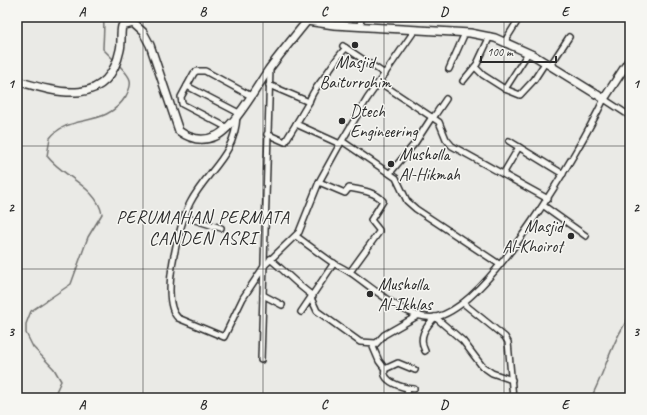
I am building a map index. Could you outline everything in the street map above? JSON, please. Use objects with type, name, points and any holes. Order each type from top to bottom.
[{"type":"street","points":[[17,81],[52,91],[81,92],[97,88],[104,83],[110,75],[120,50],[122,26],[125,17]]},
{"type":"street","points":[[299,17],[360,27],[465,33],[490,36],[505,41],[548,64],[630,116]]},
{"type":"street","points":[[360,27],[361,17]]},
{"type":"street","points":[[505,41],[520,17]]},
{"type":"street","points":[[122,26],[133,23],[143,32],[154,54],[179,131],[186,136],[206,139],[218,136],[228,128],[270,68],[308,19]]},
{"type":"street","points":[[238,114],[234,134],[226,155],[200,188],[185,216],[172,272],[171,305],[172,310],[178,318],[224,336],[243,298],[265,265],[296,236],[303,224],[319,182],[341,142],[379,82],[415,30]]},
{"type":"street","points":[[449,69],[465,33]]},
{"type":"street","points":[[463,81],[475,67],[490,36]]},
{"type":"street","points":[[475,67],[483,75],[505,89],[520,95],[548,64],[569,37]]},
{"type":"street","points":[[267,134],[286,142],[309,102],[314,88],[327,73],[335,59],[345,47],[385,74]]},
{"type":"street","points":[[505,89],[528,53]]},
{"type":"street","points":[[425,351],[422,343],[423,333],[435,317],[463,303],[499,264],[544,206],[604,99],[630,59]]},
{"type":"street","points":[[261,360],[270,68]]},
{"type":"street","points":[[228,128],[184,107],[181,102],[181,98],[194,74],[197,71],[205,71],[251,96]]},
{"type":"street","points":[[379,82],[439,122],[448,142],[548,199]]},
{"type":"street","points":[[269,85],[309,102]]},
{"type":"street","points":[[187,86],[238,114]]},
{"type":"street","points":[[390,173],[415,143],[446,99]]},
{"type":"street","points":[[296,124],[341,142],[390,173],[398,181],[409,204],[499,264]]},
{"type":"street","points":[[509,141],[563,174]]},
{"type":"street","points":[[503,174],[519,147]]},
{"type":"street","points":[[319,182],[345,193],[349,188],[364,192],[380,198],[383,201],[370,220],[379,232],[350,272]]},
{"type":"street","points":[[544,206],[586,236]]},
{"type":"street","points":[[185,216],[221,228]]},
{"type":"street","points":[[296,236],[334,264],[350,272],[398,307],[419,315],[435,317],[463,341],[482,366],[492,373],[512,380]]},
{"type":"street","points":[[270,259],[312,297],[317,311],[360,342],[376,342]]},
{"type":"street","points":[[301,312],[334,264]]},
{"type":"street","points":[[263,295],[282,305]]},
{"type":"street","points":[[463,303],[505,337],[508,342],[513,398]]},
{"type":"street","points":[[414,389],[408,389],[387,379],[384,373],[385,368],[373,347],[384,335],[419,315]]},
{"type":"street","points":[[385,368],[398,363],[415,370]]},
{"type":"street","points":[[406,398],[408,389]]},
{"type":"waterway","points":[[103,17],[103,49],[114,60]]},
{"type":"waterway","points":[[53,398],[61,381],[54,369],[33,347],[26,333],[26,324],[31,311],[71,284],[88,237],[102,214],[94,196],[47,156],[50,138],[58,130],[67,125],[98,117],[108,113],[118,106],[126,96],[130,86],[130,78],[118,64]]},
{"type":"waterway","points":[[591,398],[613,346],[630,316]]},
{"type":"place","name":"Masjid Baiturrohim","points":[[355,45]]},
{"type":"place","name":"Dtech Engineering","points":[[342,121]]},
{"type":"place","name":"Musholla Al-Hikmah","points":[[391,164]]},
{"type":"place","name":"Masjid Al-Khoirot","points":[[571,236]]},
{"type":"place","name":"Musholla Al-Ikhlas","points":[[370,294]]},
{"type":"district","name":"PERUMAHAN PERMATA CANDEN ASRI","points":[[203,227]]}]
